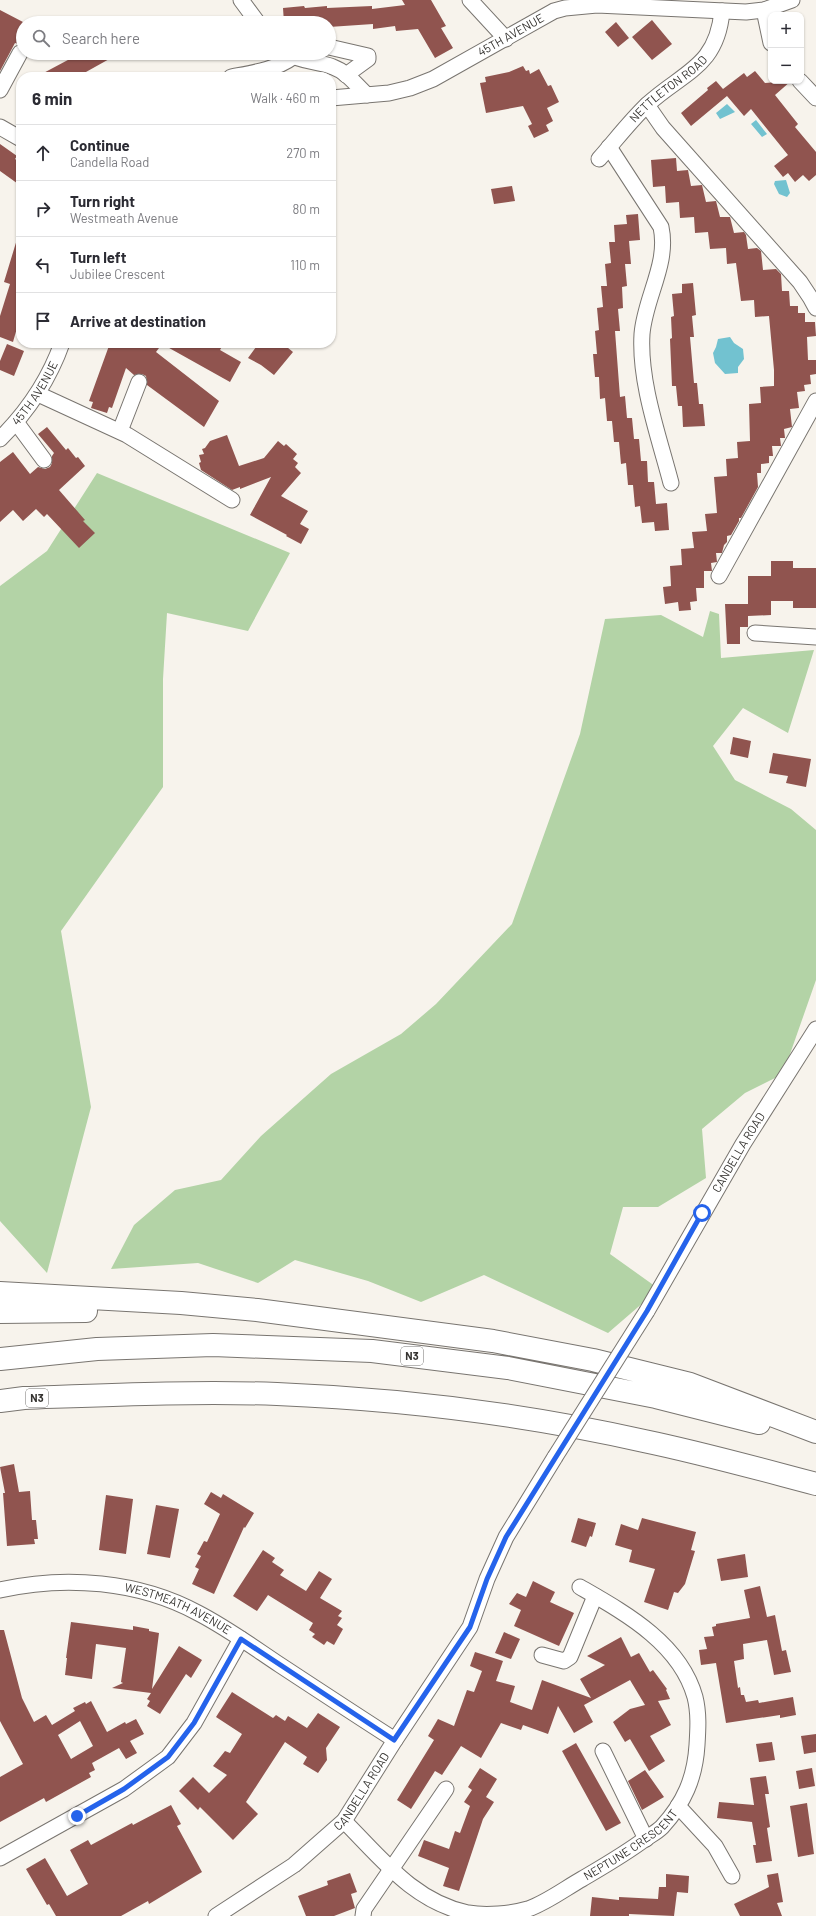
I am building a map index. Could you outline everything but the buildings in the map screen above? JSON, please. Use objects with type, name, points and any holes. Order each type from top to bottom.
[{"type":"highway","points":[[0,1293],[174,1302],[257,1310],[493,1341],[593,1360],[690,1384],[816,1432]]},
{"type":"highway","points":[[0,1312],[257,1310]]},
{"type":"highway","name":"N3","points":[[0,1359],[97,1349],[213,1345],[372,1351],[508,1368],[656,1397],[816,1438]]},
{"type":"highway","name":"N3","points":[[0,1401],[75,1396],[168,1393],[278,1394],[409,1403],[530,1419],[644,1440],[816,1484]]},
{"type":"highway","points":[[0,1416],[18,1414],[75,1396]]},
{"type":"street","points":[[241,0],[253,16]]},
{"type":"street","points":[[470,0],[506,39]]},
{"type":"street","name":"45TH AVENUE","points":[[336,98],[389,93],[410,88],[427,81],[506,39],[554,11],[565,8],[603,5],[722,11],[743,6],[764,10],[792,0]]},
{"type":"street","points":[[764,10],[768,29]]},
{"type":"street","name":"NETTLETON ROAD","points":[[599,159],[647,105],[662,92],[698,67],[707,56],[721,28],[722,11]]},
{"type":"street","points":[[336,49],[368,56],[368,58],[346,75]]},
{"type":"street","points":[[0,90],[16,60]]},
{"type":"street","points":[[253,72],[283,64],[291,60]]},
{"type":"street","points":[[311,60],[333,67],[346,75],[366,95]]},
{"type":"street","points":[[803,84],[816,98]]},
{"type":"street","points":[[647,105],[663,128],[800,282],[816,308]]},
{"type":"street","points":[[0,127],[16,136]]},
{"type":"street","points":[[609,147],[658,222],[663,238],[663,252],[644,316],[642,335],[644,368],[671,483]]},
{"type":"street","name":"45TH AVENUE","points":[[0,438],[16,422],[38,394],[60,348]]},
{"type":"street","points":[[120,431],[139,382]]},
{"type":"street","points":[[38,394],[120,431],[232,500]]},
{"type":"street","points":[[719,576],[816,402]]},
{"type":"street","points":[[16,422],[44,460]]},
{"type":"street","points":[[755,633],[816,637]]},
{"type":"street","name":"CANDELLA ROAD","points":[[216,1916],[294,1865],[344,1821],[394,1740],[470,1627],[487,1579],[506,1537],[647,1311],[735,1158],[816,1030]]},
{"type":"street","name":"WESTMEATH AVENUE","points":[[0,1590],[18,1586],[71,1582],[116,1586],[158,1596],[198,1612],[394,1740]]},
{"type":"street","name":"NEPTUNE CRESCENT","points":[[344,1821],[392,1870],[421,1895],[446,1907],[468,1913],[510,1914],[529,1908],[623,1856],[661,1828],[684,1799],[696,1765],[698,1724],[694,1697],[680,1666],[660,1641],[624,1614],[580,1587]]},
{"type":"street","points":[[542,1654],[564,1661],[570,1657],[595,1596]]},
{"type":"street","points":[[0,1858],[124,1789],[168,1757],[194,1723],[241,1639]]},
{"type":"street","points":[[603,1751],[646,1839]]},
{"type":"street","points":[[363,1916],[364,1909],[446,1790]]},
{"type":"street","points":[[678,1806],[715,1846],[732,1876]]},
{"type":"green space","points":[[97,473],[290,553],[248,631],[167,613],[163,679],[163,787],[61,931],[91,1107],[47,1273],[0,1221],[0,586],[47,551]]},
{"type":"green space","points":[[710,611],[719,614],[721,658],[814,650],[788,733],[743,708],[713,746],[735,780],[791,809],[816,830],[816,980],[783,1074],[745,1093],[702,1129],[706,1178],[658,1207],[623,1207],[610,1254],[659,1289],[608,1333],[484,1275],[421,1302],[368,1281],[295,1260],[258,1283],[198,1263],[111,1269],[134,1225],[175,1190],[221,1180],[261,1136],[331,1074],[401,1034],[436,1004],[512,924],[580,734],[605,619],[661,615],[703,637]]},
{"type":"water","points":[[727,104],[735,112],[720,119],[716,113]]},
{"type":"water","points":[[756,120],[767,134],[762,137],[751,124]]},
{"type":"water","points":[[786,180],[790,193],[787,197],[779,194],[774,184],[775,181]]},
{"type":"water","points":[[730,337],[734,343],[743,349],[744,359],[738,367],[738,373],[725,374],[715,363],[713,353],[718,339]]},
{"type":"route","points":[[77,1816],[124,1789],[168,1757],[194,1723],[241,1639],[394,1740],[470,1627],[487,1579],[506,1537],[647,1311],[702,1213]]}]
